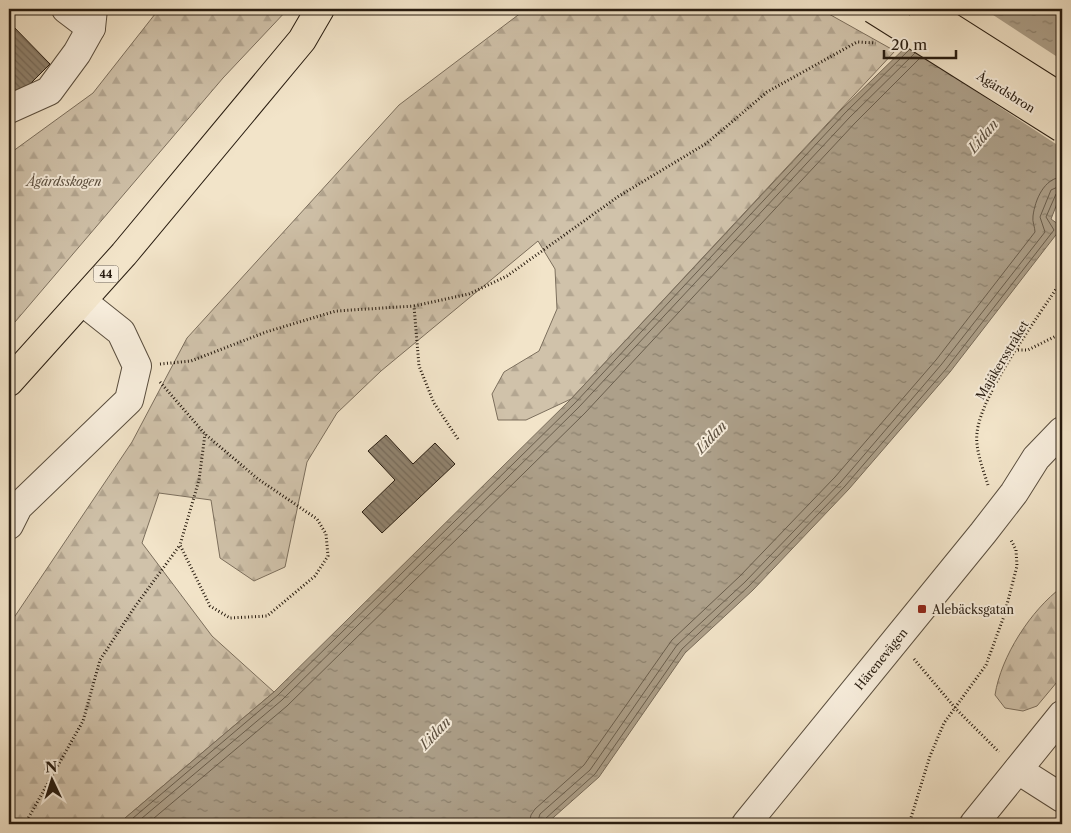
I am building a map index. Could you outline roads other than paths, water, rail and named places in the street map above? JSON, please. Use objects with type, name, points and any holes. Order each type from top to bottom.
[{"type":"main road","name":"44","points":[[9,382],[124,254],[302,40],[320,9]]},
{"type":"main road","name":"44","points":[[302,40],[340,9]]},
{"type":"main road","name":"Ågårdsbron","points":[[873,9],[1062,128]]},
{"type":"main road","name":"Ågårdsbron","points":[[922,9],[1062,98]]},
{"type":"street","points":[[9,108],[49,91],[77,53],[92,18],[66,9]]},
{"type":"street","points":[[12,515],[129,400],[137,366],[121,332],[82,301]]},
{"type":"street","name":"Härenevägen","points":[[746,824],[898,639],[1014,493],[1036,458],[1062,431]]},
{"type":"street","name":"Härenevägen","points":[[1014,493],[1044,474],[1062,457]]},
{"type":"street","points":[[974,824],[1062,715]]},
{"type":"street","points":[[1018,770],[1062,798]]},
{"type":"water","name":"Lidan","points":[[945,9],[1062,9],[1062,191],[1051,219],[1062,227],[950,372],[849,489],[753,590],[685,653],[599,777],[546,824],[118,824],[274,692],[571,399],[841,110]]},
{"type":"place","name":"Alebäcksgatan","points":[[922,609]]},
{"type":"park label","name":"Ågårdsskogen","points":[[64,181]]}]
